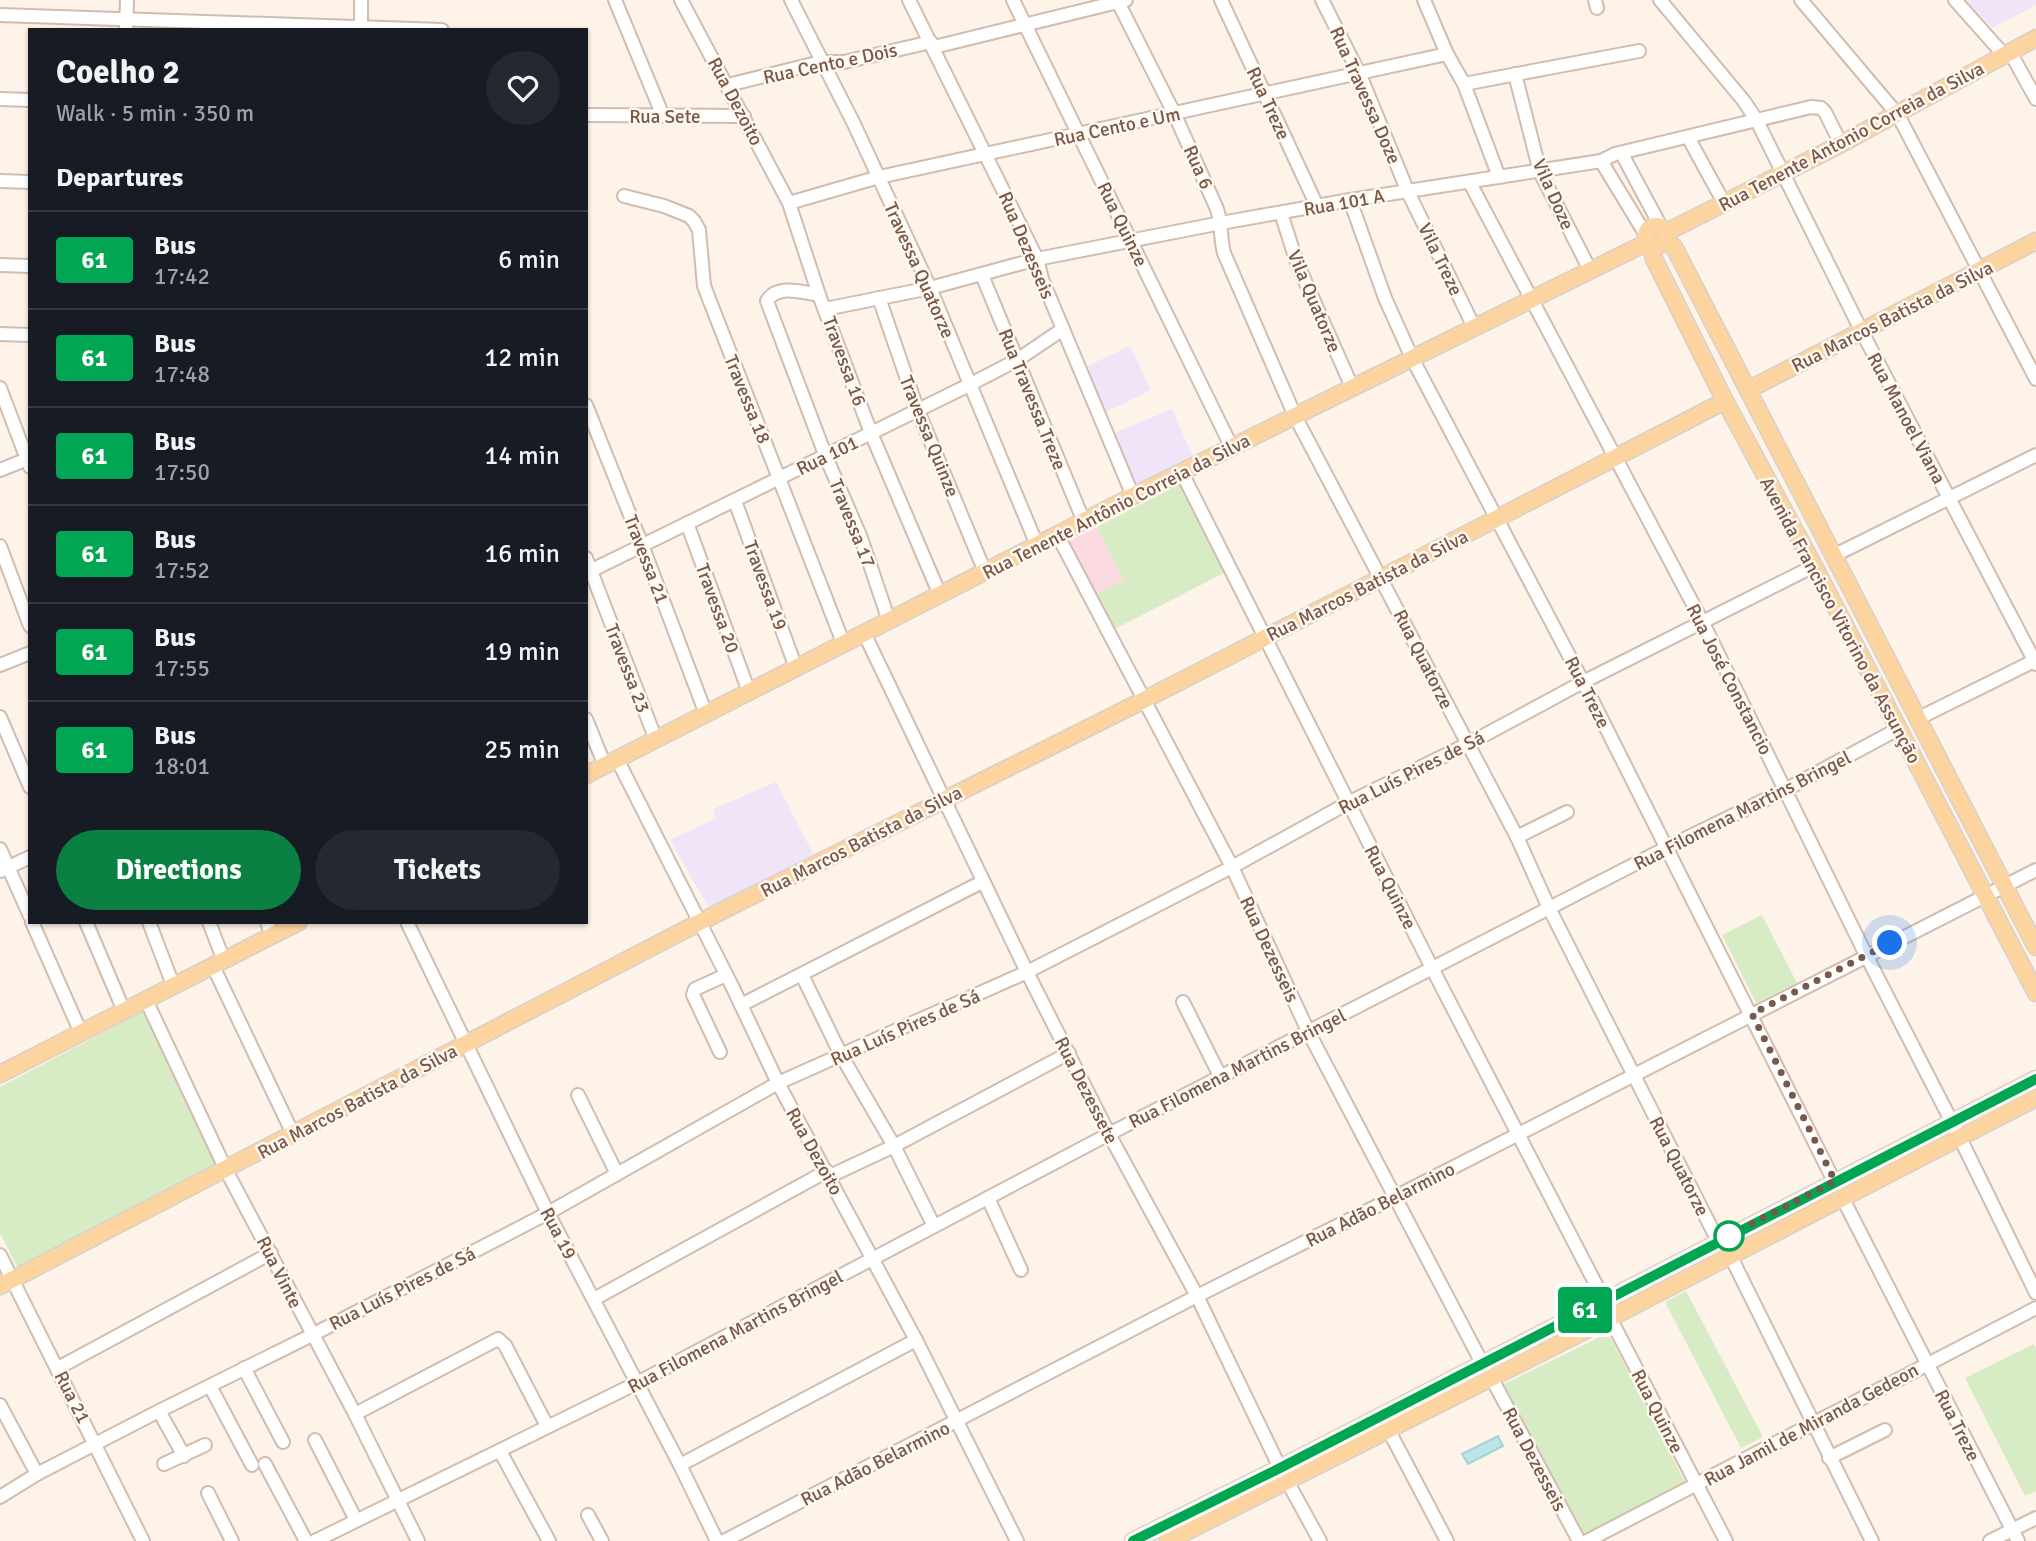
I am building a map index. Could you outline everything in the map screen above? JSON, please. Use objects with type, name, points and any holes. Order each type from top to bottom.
[{"type":"main road","name":"Rua Tenente Antonio Correia da Silva","points":[[1656,237],[1782,175],[2036,38]]},
{"type":"main road","name":"Rua Tenente Antônio Correia da Silva","points":[[588,774],[1133,496],[1656,237]]},
{"type":"main road","name":"Avenida Francisco Vitorino da Assunção","points":[[2036,947],[1674,247],[1656,237],[1654,259],[1986,896],[2029,964],[2036,993]]},
{"type":"main road","name":"Rua Marcos Batista da Silva","points":[[6,1283],[700,922],[1144,699],[1726,401],[1725,390],[1731,384],[1739,383],[1748,390],[2036,241]]},
{"type":"main road","points":[[1837,610],[1855,599]]},
{"type":"main road","points":[[1898,729],[1906,735],[1912,734],[1917,729],[1917,719]]},
{"type":"main road","points":[[0,1074],[219,963],[269,930],[292,924]]},
{"type":"main road","points":[[1284,1474],[1388,1429],[1610,1318],[1842,1197],[2036,1079]]},
{"type":"main road","points":[[1133,1541],[1213,1510],[1247,1493],[1482,1363],[1835,1181],[2036,1098]]},
{"type":"main road","points":[[1653,1275],[1661,1291]]},
{"type":"main road","points":[[1168,1541],[1213,1510]]},
{"type":"street","points":[[126,24],[127,0]]},
{"type":"street","points":[[361,0],[361,28]]},
{"type":"street","points":[[615,0],[663,116]]},
{"type":"street","name":"Rua Dezoito","points":[[681,0],[789,203]]},
{"type":"street","name":"Travessa Quatorze","points":[[792,0],[854,124],[930,288],[1037,545]]},
{"type":"street","name":"Rua Dezesseis","points":[[909,0],[1037,260],[1042,279],[1133,496]]},
{"type":"street","name":"Rua Quinze","points":[[1013,0],[1232,448]]},
{"type":"street","name":"Rua Treze","points":[[1221,0],[1317,206]]},
{"type":"street","name":"Rua Travessa Doze","points":[[1322,0],[1360,75],[1408,192]]},
{"type":"street","points":[[1424,0],[1447,54],[1464,84],[1499,177]]},
{"type":"street","name":"Rua Manoel Viana","points":[[1660,0],[1756,119],[1861,330],[2035,662]]},
{"type":"street","points":[[1801,0],[1898,114],[2036,379]]},
{"type":"street","points":[[1955,0],[2007,53],[2036,100]]},
{"type":"street","name":"Rua Cento e Dois","points":[[728,85],[821,62],[844,62],[1120,1]]},
{"type":"street","name":"Rua 6","points":[[1120,1],[1174,113],[1222,223]]},
{"type":"street","points":[[0,15],[126,24],[314,28]]},
{"type":"street","points":[[1464,84],[1639,51]]},
{"type":"street","name":"Rua Cento e Um","points":[[789,203],[879,177],[1360,75],[1447,54]]},
{"type":"street","name":"Vila Doze","points":[[1515,74],[1540,172],[1590,270]]},
{"type":"street","points":[[0,99],[28,100]]},
{"type":"street","name":"Rua 101 A","points":[[825,309],[930,288],[1037,260],[1222,223],[1601,161],[1604,157],[1756,119],[1817,107],[1825,112],[1841,144]]},
{"type":"street","name":"Rua Sete","points":[[588,115],[744,116]]},
{"type":"street","points":[[1688,137],[1724,203]]},
{"type":"street","points":[[1622,154],[1656,237]]},
{"type":"street","points":[[1601,161],[1656,237]]},
{"type":"street","points":[[0,181],[28,182]]},
{"type":"street","name":"Rua José Constancio","points":[[1470,183],[1703,623],[2036,1293]]},
{"type":"street","name":"Vila Treze","points":[[1408,192],[1474,327]]},
{"type":"street","name":"Travessa 18","points":[[624,196],[664,206],[689,216],[699,230],[704,286],[844,645]]},
{"type":"street","name":"Rua Treze","points":[[1350,200],[1385,299],[1412,358],[1583,682],[1835,1181]]},
{"type":"street","name":"Travessa 16","points":[[789,203],[818,295],[940,595]]},
{"type":"street","name":"Vila Quatorze","points":[[1281,213],[1297,263],[1352,387]]},
{"type":"street","name":"Rua Quatorze","points":[[1222,223],[1221,240],[1224,253],[1295,416],[1517,837],[1549,908],[1718,1241]]},
{"type":"street","points":[[0,265],[28,266]]},
{"type":"street","name":"Rua Travessa Treze","points":[[982,275],[1084,522]]},
{"type":"street","name":"Travessa 17","points":[[818,295],[792,291],[776,292],[766,301],[861,538],[890,621]]},
{"type":"street","name":"Travessa Quinze","points":[[879,298],[918,411],[985,572]]},
{"type":"street","name":"Rua 101","points":[[588,567],[735,501],[969,386],[1063,329]]},
{"type":"street","points":[[0,334],[28,335]]},
{"type":"street","points":[[0,388],[28,459]]},
{"type":"street","name":"Travessa 21","points":[[588,410],[706,714]]},
{"type":"street","points":[[1833,556],[2036,455]]},
{"type":"street","points":[[0,470],[28,462]]},
{"type":"street","name":"Rua Quinze","points":[[1182,473],[1432,968],[1604,1300]]},
{"type":"street","name":"Travessa 19","points":[[735,501],[796,668]]},
{"type":"street","name":"Travessa 20","points":[[687,523],[749,692]]},
{"type":"street","name":"Rua Dezesseis","points":[[1058,536],[1231,867],[1308,1031],[1482,1363]]},
{"type":"street","points":[[0,546],[28,621]]},
{"type":"street","name":"Rua Luís Pires de Sá","points":[[0,1497],[159,1410],[312,1335],[548,1213],[778,1083],[1027,972],[1231,867],[1348,803],[1814,566]]},
{"type":"street","name":"Travessa 23","points":[[588,567],[656,740]]},
{"type":"street","name":"Rua Dezessete","points":[[865,635],[1027,972],[1109,1134],[1197,1296],[1284,1474],[1320,1541]]},
{"type":"street","points":[[0,665],[28,654]]},
{"type":"street","points":[[1917,719],[2035,662]]},
{"type":"street","points":[[0,717],[28,782]]},
{"type":"street","name":"Rua Dezoito","points":[[588,722],[700,922],[778,1083],[916,1340],[1017,1541]]},
{"type":"street","name":"Rua Filomena Martins Bringel","points":[[315,1541],[637,1383],[1220,1076],[1785,790],[1898,729]]},
{"type":"street","points":[[1517,837],[1567,812]]},
{"type":"street","points":[[0,849],[4,869],[28,912]]},
{"type":"street","points":[[4,869],[28,858]]},
{"type":"street","name":"Rua Adão Belarmino","points":[[724,1541],[1197,1296],[2036,870]]},
{"type":"street","points":[[741,1005],[982,882]]},
{"type":"street","points":[[33,924],[81,1033]]},
{"type":"street","points":[[87,924],[124,1011]]},
{"type":"street","points":[[150,924],[173,985]]},
{"type":"street","points":[[209,924],[219,963],[293,1134]]},
{"type":"street","name":"Rua 19","points":[[408,924],[548,1213],[717,1541]]},
{"type":"street","points":[[720,1052],[693,995],[698,988],[726,975]]},
{"type":"street","points":[[802,975],[841,1055],[894,1146],[934,1226]]},
{"type":"street","name":"Rua Vinte","points":[[145,1000],[226,1170],[355,1414],[418,1541]]},
{"type":"street","points":[[1183,1002],[1220,1076]]},
{"type":"street","points":[[594,1299],[828,1174],[894,1146],[1069,1053]]},
{"type":"street","points":[[578,1095],[617,1174]]},
{"type":"street","name":"Rua Treze","points":[[1842,1197],[2015,1535]]},
{"type":"street","points":[[988,1198],[1021,1270]]},
{"type":"street","points":[[58,1368],[271,1253]]},
{"type":"street","name":"Rua 21","points":[[0,1255],[6,1283],[58,1368],[96,1444],[137,1539]]},
{"type":"street","points":[[1730,1255],[1872,1541]]},
{"type":"street","name":"Rua Jamil de Miranda Gedeon","points":[[1587,1541],[2036,1308]]},
{"type":"street","name":"Rua Quinze","points":[[1610,1318],[1726,1541]]},
{"type":"street","points":[[355,1414],[482,1346],[501,1340],[547,1426]]},
{"type":"street","points":[[680,1465],[916,1340]]},
{"type":"street","points":[[244,1368],[283,1442]]},
{"type":"street","name":"Rua Dezesseis","points":[[1491,1377],[1579,1541]]},
{"type":"street","points":[[210,1385],[306,1541]]},
{"type":"street","points":[[0,1405],[37,1475]]},
{"type":"street","points":[[159,1410],[184,1456]]},
{"type":"street","points":[[1388,1429],[1447,1541]]},
{"type":"street","points":[[1829,1458],[1885,1430]]},
{"type":"street","points":[[316,1440],[356,1520]]},
{"type":"street","points":[[164,1464],[205,1445]]},
{"type":"street","points":[[500,1451],[549,1541]]},
{"type":"street","points":[[208,1493],[232,1541]]},
{"type":"street","points":[[589,1515],[602,1541]]},
{"type":"street","points":[[1990,1541],[2015,1535],[2036,1518]]},
{"type":"shaded area","points":[[1966,0],[2036,0],[2036,5],[1992,28]]},
{"type":"shaded area","points":[[1130,346],[1151,390],[1104,413],[1083,368]]},
{"type":"shaded area","points":[[1172,409],[1196,464],[1189,466],[1179,463],[1169,469],[1167,477],[1135,491],[1110,435]]},
{"type":"shaded area","points":[[1097,527],[1124,580],[1094,595],[1067,542]]},
{"type":"shaded area","points":[[776,782],[815,857],[709,908],[670,840],[716,818],[713,809]]},
{"type":"green space","points":[[1180,484],[1226,572],[1113,630],[1094,595],[1124,580],[1097,527]]},
{"type":"green space","points":[[1762,915],[1797,983],[1756,1003],[1722,935]]},
{"type":"green space","points":[[144,1011],[219,1164],[18,1268],[0,1233],[0,1087]]},
{"type":"green space","points":[[1686,1291],[1763,1437],[1741,1448],[1665,1302]]},
{"type":"green space","points":[[1608,1333],[1685,1482],[1581,1538],[1504,1384]]},
{"type":"green space","points":[[2034,1344],[2036,1491],[2025,1496],[1965,1378]]},
{"type":"water","points":[[1498,1436],[1503,1446],[1468,1464],[1462,1454]]},
{"type":"bus line","name":"61","points":[[1133,1541],[2036,1079]]},
{"type":"route","points":[[1729,1236],[1718,1241],[1835,1181],[1752,1014],[1890,943]]}]
